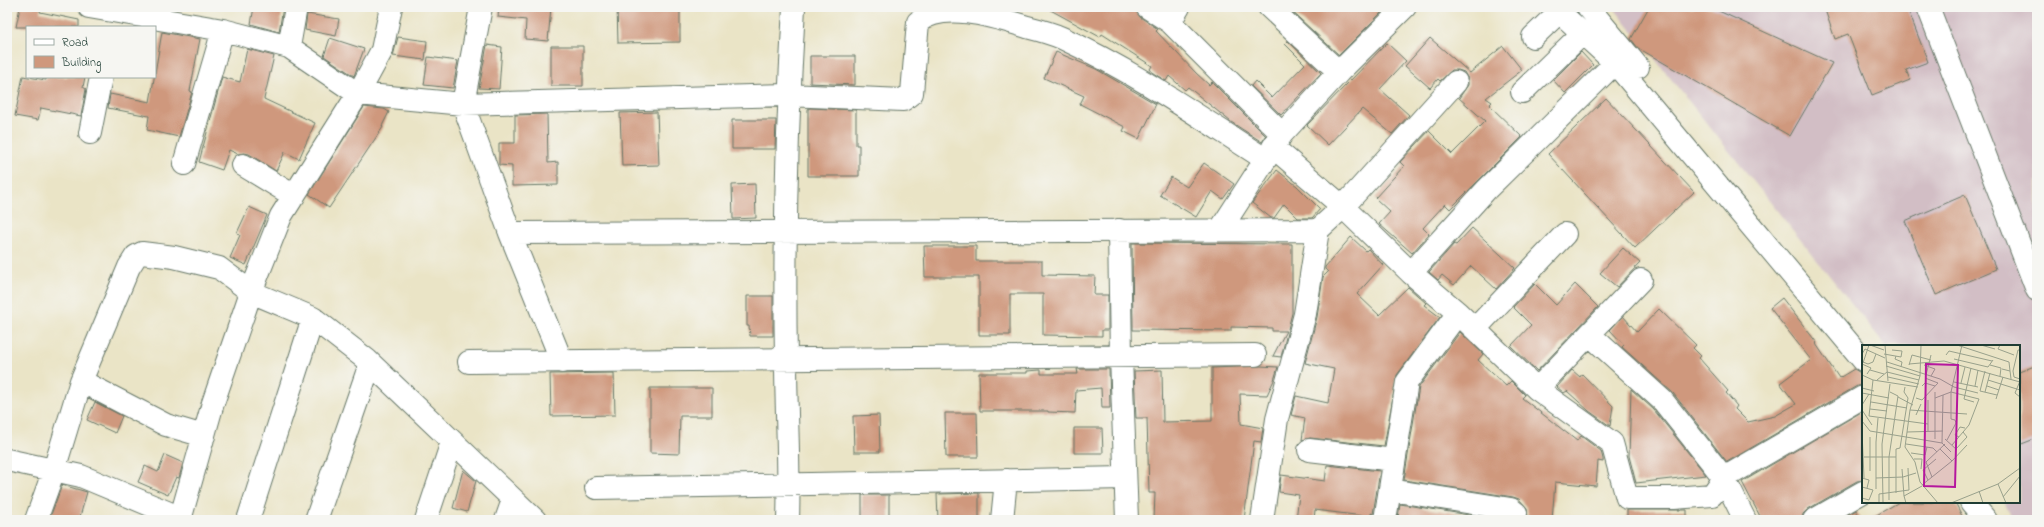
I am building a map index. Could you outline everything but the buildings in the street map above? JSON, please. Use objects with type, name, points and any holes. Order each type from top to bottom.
[{"type":"street","points":[[90,7],[113,19],[223,30],[289,47],[358,94],[463,104],[788,95],[903,100],[912,93],[918,22],[929,13],[948,10],[976,12],[1061,37],[1145,83],[1273,147]]},
{"type":"street","points":[[289,47],[296,7]]},
{"type":"street","points":[[7,460],[81,476],[181,519],[204,436],[251,292],[281,216],[358,94],[382,50],[391,7]]},
{"type":"street","points":[[480,7],[463,104],[510,233],[562,362]]},
{"type":"street","points":[[788,520],[790,483],[786,360],[788,95],[794,7]]},
{"type":"street","points":[[1147,7],[1174,14],[1273,147],[1343,207],[1411,273],[1458,313],[1537,389],[1612,443],[1628,498],[1674,498],[1712,495],[1724,478],[1862,398]]},
{"type":"street","points":[[1269,7],[1339,72]]},
{"type":"street","points":[[1220,230],[1273,147],[1339,72],[1405,7]]},
{"type":"street","points":[[1588,7],[1638,67]]},
{"type":"street","points":[[1928,7],[2037,290]]},
{"type":"street","points":[[1533,37],[1557,9],[1616,63],[1862,359]]},
{"type":"street","points":[[184,164],[223,30]]},
{"type":"street","points":[[1522,92],[1583,33]]},
{"type":"street","points":[[1411,273],[1486,190],[1616,63]]},
{"type":"street","points":[[90,132],[102,78]]},
{"type":"street","points":[[1262,520],[1277,419],[1305,314],[1318,230],[1343,207],[1456,82]]},
{"type":"street","points":[[243,165],[294,196]]},
{"type":"street","points":[[1119,230],[1121,357],[1127,520]]},
{"type":"street","points":[[510,233],[1318,230]]},
{"type":"street","points":[[1475,329],[1565,234]]},
{"type":"street","points":[[36,520],[54,470],[81,381],[129,267],[136,256],[142,253],[174,257],[219,268],[251,292],[313,318],[370,364],[535,520]]},
{"type":"street","points":[[1537,389],[1641,280]]},
{"type":"street","points":[[1385,520],[1407,382],[1458,313]]},
{"type":"street","points":[[248,520],[313,318]]},
{"type":"street","points":[[1590,335],[1663,402],[1724,478],[1746,520]]},
{"type":"street","points":[[468,362],[1256,355]]},
{"type":"street","points":[[316,520],[370,364]]},
{"type":"street","points":[[81,381],[166,425],[204,436]]},
{"type":"street","points":[[426,520],[452,442]]},
{"type":"street","points":[[1309,450],[1394,460]]},
{"type":"street","points":[[596,488],[790,483],[1125,478]]},
{"type":"street","points":[[1002,520],[1006,480]]},
{"type":"street","points":[[1390,490],[1511,509],[1516,513],[1516,520]]},
{"type":"street","points":[[1814,520],[1862,493]]},
{"type":"street","points":[[506,520],[513,500]]},
{"type":"street","points":[[1972,503],[1986,520]]},
{"type":"shaded area","points":[[1613,7],[2037,7],[2037,520],[2013,520],[2004,503],[2020,503],[2020,345],[1885,345]]}]
